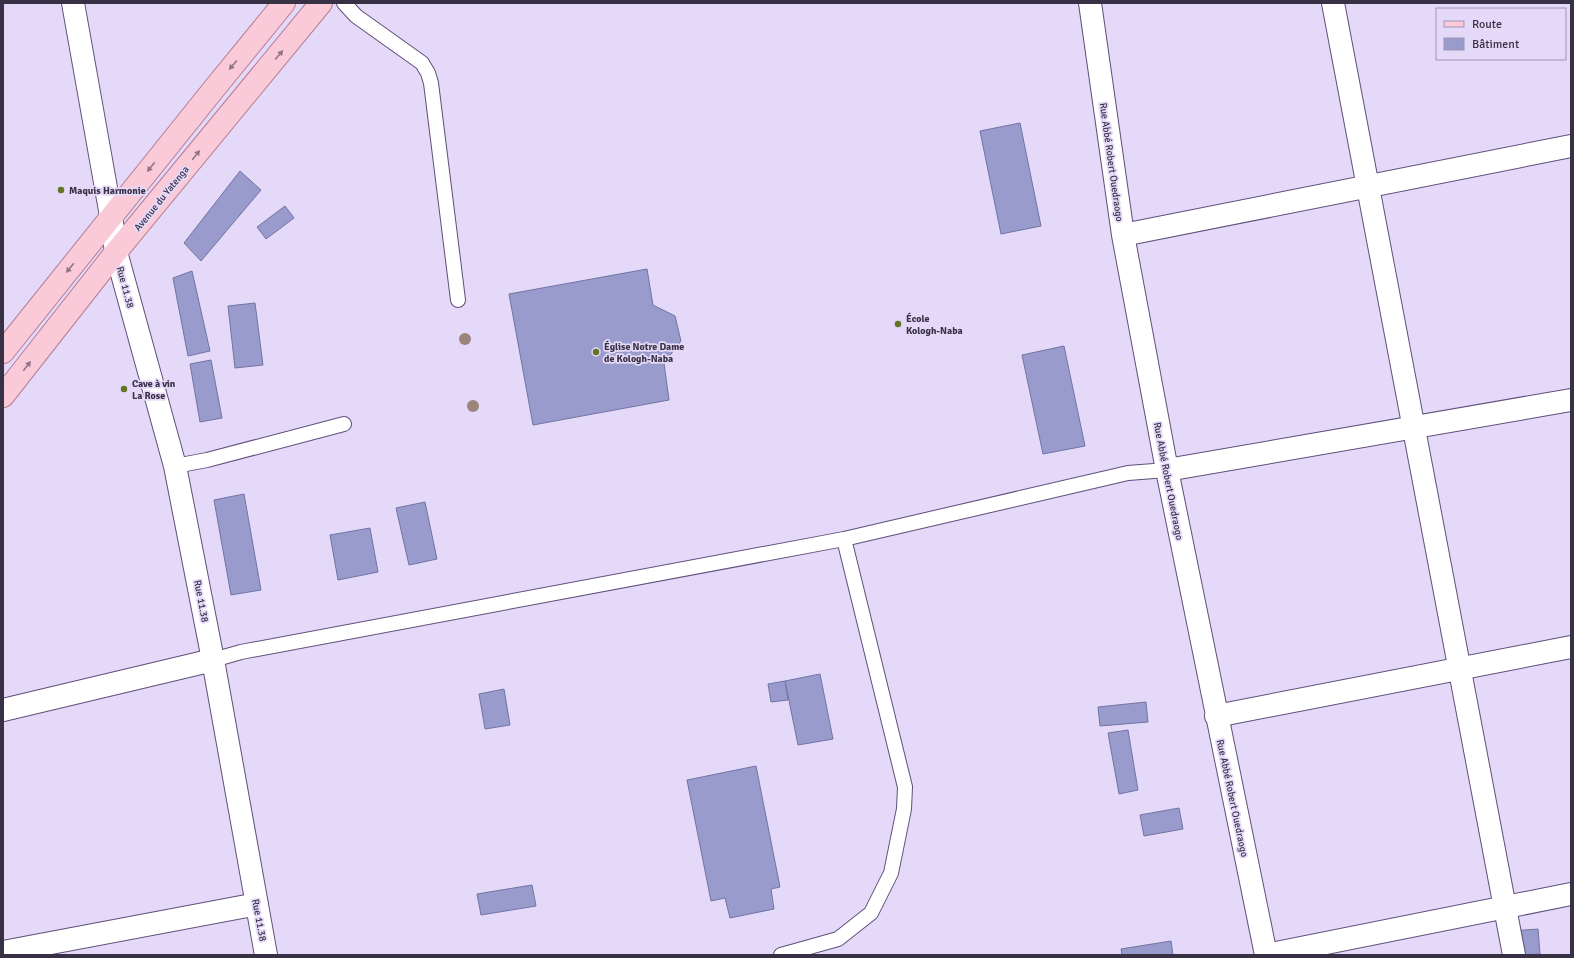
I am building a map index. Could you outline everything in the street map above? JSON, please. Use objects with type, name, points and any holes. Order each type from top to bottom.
[{"type":"main road","points":[[3,352],[284,3]]},
{"type":"main road","name":"Avenue du Yatenga","points":[[3,396],[116,252],[321,3]]},
{"type":"street","name":"Rue 11.38","points":[[73,3],[116,252],[176,466],[213,660],[266,955]]},
{"type":"street","name":"Rue Abbé Robert Ouedraogo","points":[[1090,3],[1123,235],[1167,470],[1266,955]]},
{"type":"street","points":[[1333,3],[1367,187],[1415,427],[1514,955]]},
{"type":"street","points":[[1123,235],[1571,146]]},
{"type":"street","points":[[1167,470],[1571,400]]},
{"type":"street","points":[[1216,716],[1460,668],[1571,648]]},
{"type":"street","points":[[3,710],[213,660]]},
{"type":"street","points":[[1266,955],[1571,894]]},
{"type":"street","points":[[3,952],[257,904]]},
{"type":"lane","points":[[344,3],[356,16],[422,63],[428,72],[431,83],[458,300]]},
{"type":"lane","points":[[176,466],[207,460],[344,424]]},
{"type":"lane","points":[[213,660],[241,652],[844,539],[1128,473],[1167,470]]},
{"type":"lane","points":[[781,955],[838,938],[871,912],[891,874],[904,809],[905,787],[844,539]]},
{"type":"building","points":[[1020,123],[1041,226],[1001,234],[980,131]]},
{"type":"building","points":[[240,171],[261,190],[201,261],[184,243]]},
{"type":"building","points":[[285,206],[294,218],[266,239],[257,227]]},
{"type":"building","name":"Église Notre Dame de Kologh-Naba","points":[[647,269],[653,305],[675,316],[681,341],[664,363],[669,400],[533,425],[509,294]]},
{"type":"building","points":[[192,271],[210,351],[188,356],[173,278]]},
{"type":"building","points":[[255,303],[263,365],[235,368],[228,306]]},
{"type":"building","points":[[1064,346],[1085,446],[1043,454],[1022,355]]},
{"type":"building","points":[[211,360],[222,418],[200,422],[190,364]]},
{"type":"building","points":[[244,494],[261,590],[231,595],[214,500]]},
{"type":"building","points":[[425,502],[437,559],[409,565],[396,508]]},
{"type":"building","points":[[370,528],[378,572],[338,580],[330,535]]},
{"type":"building","points":[[820,674],[833,739],[798,745],[785,681]]},
{"type":"building","points":[[785,681],[788,700],[771,702],[768,684]]},
{"type":"building","points":[[504,689],[510,725],[485,729],[479,694]]},
{"type":"building","points":[[1146,702],[1148,722],[1100,726],[1098,707]]},
{"type":"building","points":[[1128,730],[1138,790],[1119,794],[1108,733]]},
{"type":"building","points":[[756,766],[780,887],[771,889],[774,909],[730,918],[725,898],[711,901],[687,780]]},
{"type":"building","points":[[1179,808],[1183,829],[1144,836],[1140,815]]},
{"type":"building","points":[[532,885],[536,906],[481,915],[477,894]]},
{"type":"building","points":[[1538,929],[1540,954],[1523,955],[1511,931]]},
{"type":"building","points":[[1171,941],[1173,955],[1122,955],[1121,949]]},
{"type":"place","name":"Maquis Harmonie","points":[[61,190]]},
{"type":"place","name":"École Kologh-Naba","points":[[898,324]]},
{"type":"place","name":"Église Notre Dame de Kologh-Naba","points":[[596,352]]},
{"type":"place","name":"Cave à vin La Rose","points":[[124,389]]}]
